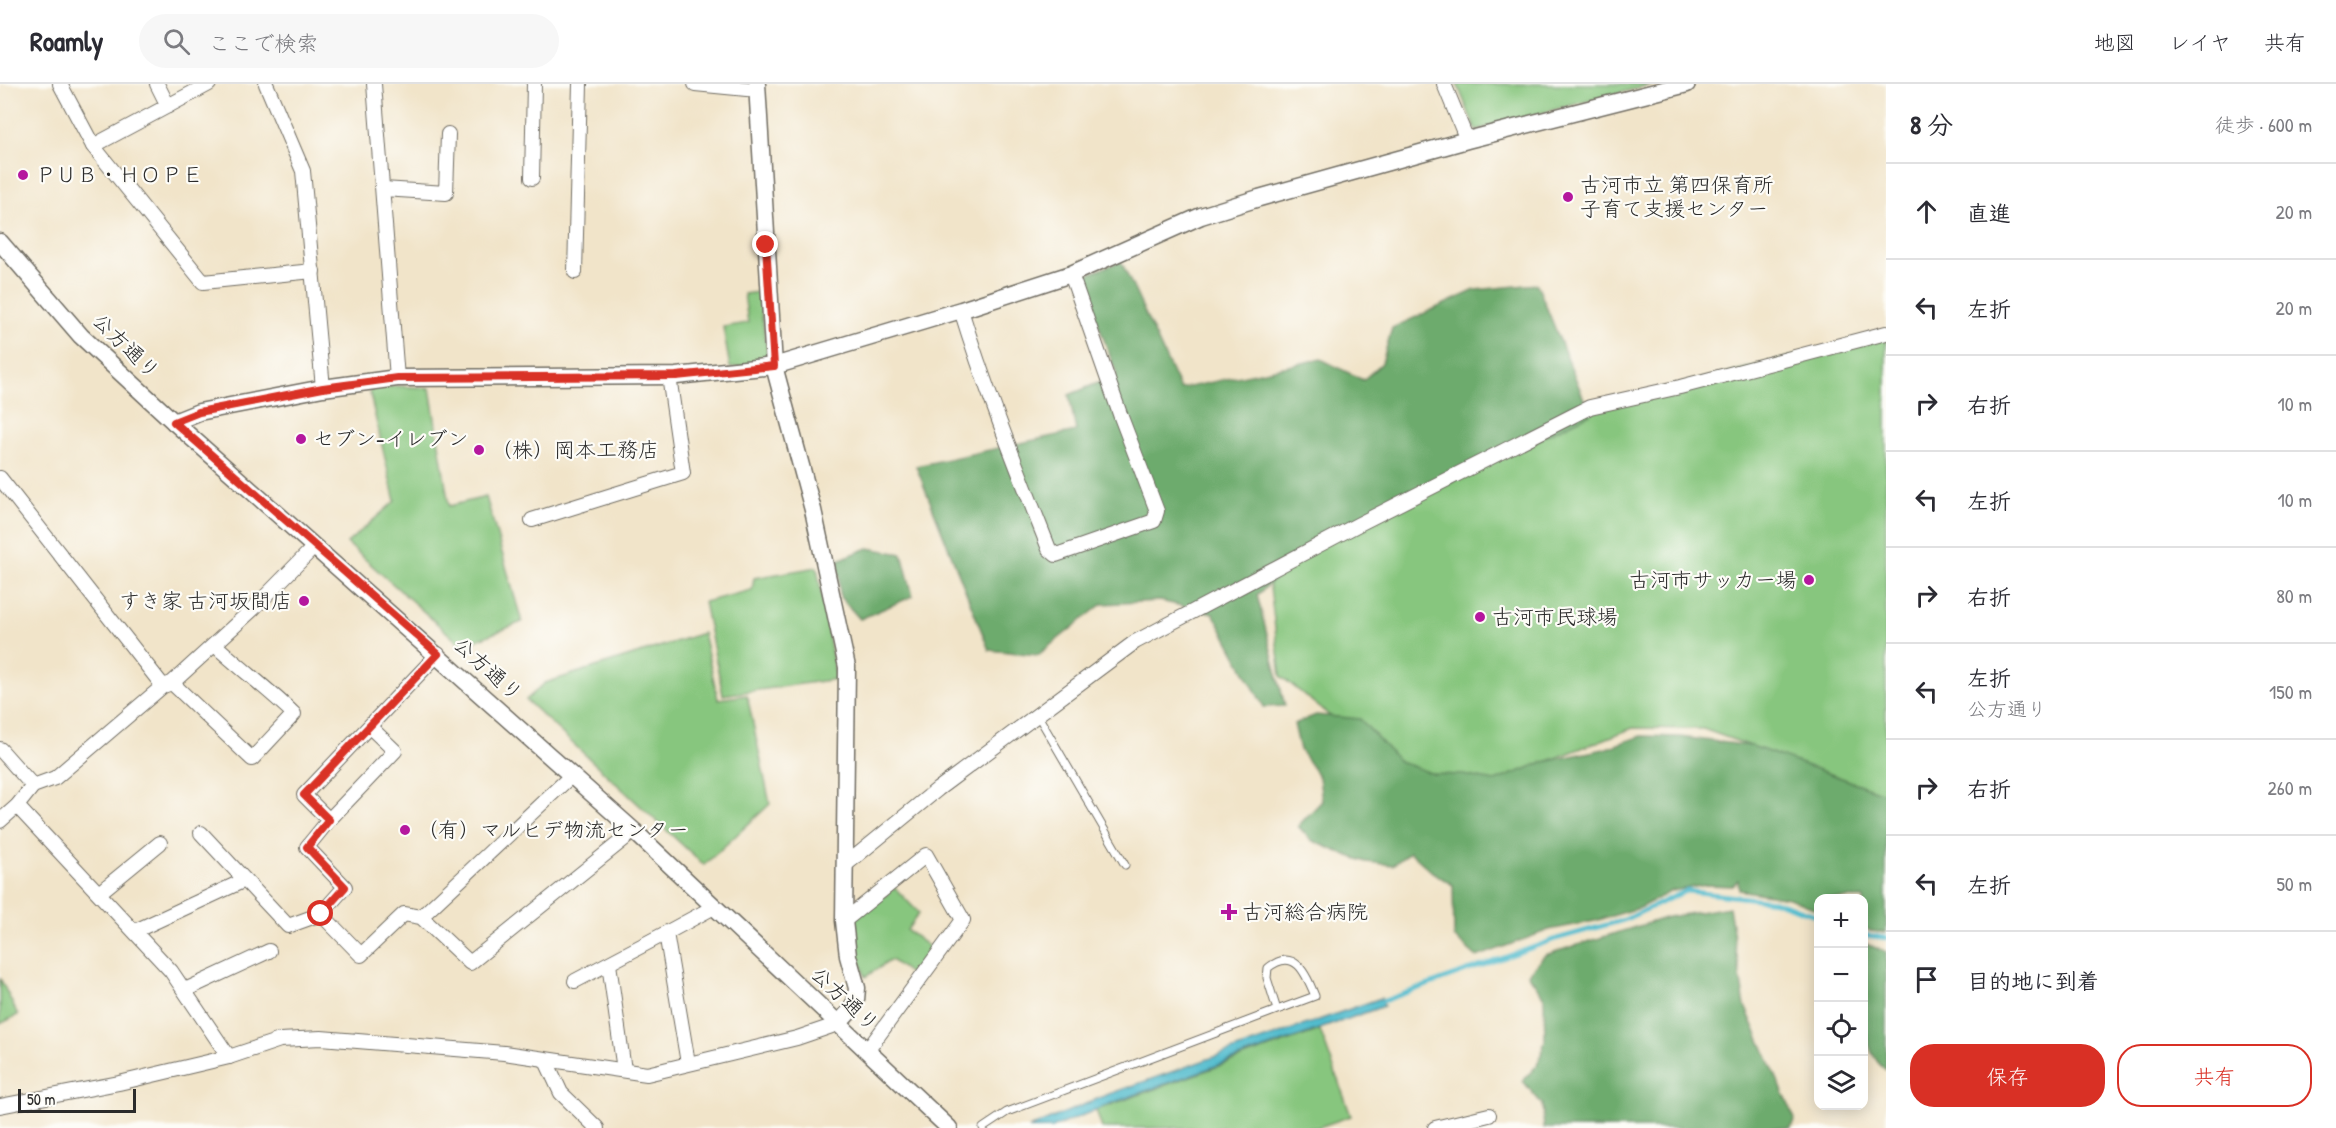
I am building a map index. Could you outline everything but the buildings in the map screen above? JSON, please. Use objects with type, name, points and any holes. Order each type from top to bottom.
[{"type":"street","points":[[60,84],[93,146],[203,282],[313,271]]},
{"type":"street","points":[[157,84],[168,106]]},
{"type":"street","points":[[93,146],[208,84]]},
{"type":"street","points":[[266,84],[303,171],[323,388]]},
{"type":"street","points":[[374,84],[397,378]]},
{"type":"street","points":[[532,178],[534,84]]},
{"type":"street","points":[[575,272],[580,84]]},
{"type":"street","points":[[0,1106],[118,1083],[229,1056],[280,1040],[321,1038],[504,1053],[546,1061],[647,1074],[797,1038],[838,1024],[850,1011],[856,1000],[857,988],[848,956],[844,921],[847,667],[813,510],[774,366],[757,87],[695,84]]},
{"type":"street","points":[[1444,84],[1467,140]]},
{"type":"street","points":[[174,422],[199,412],[323,388],[397,378],[669,376],[774,366],[961,310],[1071,274],[1201,216],[1467,140],[1687,84]]},
{"type":"street","points":[[383,189],[446,193],[448,134]]},
{"type":"street","name":"公方通り","points":[[2,251],[81,336],[174,422],[438,654],[634,831],[949,1128]]},
{"type":"street","points":[[961,310],[1013,458],[1049,549],[1056,555],[1154,521],[1157,511],[1071,274]]},
{"type":"street","points":[[844,866],[938,789],[1135,642],[1590,407],[1691,384],[1886,333]]},
{"type":"street","points":[[532,520],[683,473],[669,376]]},
{"type":"street","points":[[0,478],[167,685],[252,759],[294,714],[264,685],[247,675],[215,645]]},
{"type":"street","points":[[0,821],[18,806],[33,786],[55,778],[215,645],[315,546]]},
{"type":"street","points":[[329,820],[304,795],[438,654]]},
{"type":"street","points":[[201,832],[288,926],[321,914],[345,887],[307,847],[329,820],[395,751],[370,727]]},
{"type":"street","points":[[0,750],[33,786]]},
{"type":"street","points":[[421,917],[572,775]]},
{"type":"street","points":[[18,806],[171,970],[229,1056]]},
{"type":"street","points":[[321,914],[362,955],[404,914],[421,917],[470,963],[634,831]]},
{"type":"street","points":[[99,893],[160,843]]},
{"type":"street","points":[[844,921],[926,855],[963,920],[867,1051]]},
{"type":"street","points":[[135,931],[245,880]]},
{"type":"street","points":[[575,981],[714,907]]},
{"type":"street","points":[[666,933],[688,1063]]},
{"type":"street","points":[[185,990],[269,951]]},
{"type":"street","points":[[609,964],[624,1070]]},
{"type":"street","points":[[546,1061],[561,1093],[597,1128]]},
{"type":"street","points":[[1435,1128],[1489,1115]]},
{"type":"lane","points":[[1037,714],[1125,865]]},
{"type":"lane","points":[[983,1128],[1007,1112],[1278,1010],[1315,996],[1307,977],[1298,964],[1289,960],[1277,961],[1268,968],[1267,978],[1278,1010]]},
{"type":"green space","points":[[1457,84],[1654,84],[1476,130]]},
{"type":"green space","points":[[1121,261],[1180,389],[1321,359],[1363,380],[1382,363],[1392,328],[1475,290],[1537,284],[1590,414],[1304,553],[1257,595],[1285,706],[1264,707],[1213,613],[1160,601],[1102,604],[1038,655],[989,650],[916,466],[1076,431],[1069,395],[1117,375],[1081,277]]},
{"type":"green space","points":[[758,292],[769,362],[730,368],[723,327],[748,323],[744,294]]},
{"type":"green space","points":[[1886,333],[1886,794],[1703,729],[1633,728],[1438,804],[1281,676],[1268,572],[1590,407]]},
{"type":"green space","points":[[396,386],[430,388],[449,506],[486,497],[522,622],[462,646],[347,543],[395,501],[369,390]]},
{"type":"green space","points":[[868,548],[902,554],[913,596],[860,619],[840,597],[838,560]]},
{"type":"green space","points":[[817,567],[836,679],[723,695],[704,602],[752,590],[754,578]]},
{"type":"green space","points":[[703,633],[718,699],[747,695],[770,804],[704,865],[526,700],[545,683]]},
{"type":"green space","points":[[1316,715],[1360,719],[1399,761],[1433,774],[1463,775],[1495,781],[1543,762],[1604,749],[1641,736],[1680,737],[1752,746],[1886,794],[1886,933],[1868,930],[1868,894],[1814,894],[1814,908],[1789,898],[1739,890],[1738,880],[1732,886],[1706,885],[1672,891],[1639,908],[1595,921],[1549,930],[1477,957],[1454,937],[1453,885],[1432,872],[1410,852],[1393,865],[1366,862],[1311,840],[1298,826],[1322,801],[1319,777],[1300,750],[1294,724]]},
{"type":"green space","points":[[895,888],[919,913],[907,930],[932,949],[914,977],[891,960],[865,977],[858,954],[853,920]]},
{"type":"green space","points":[[1729,907],[1745,1006],[1795,1119],[1791,1128],[1544,1128],[1542,1104],[1523,1081],[1538,1064],[1545,1041],[1544,997],[1528,974],[1545,955],[1668,917]]},
{"type":"green space","points":[[1868,945],[1886,952],[1886,1070],[1876,1060],[1869,1046]]},
{"type":"green space","points":[[0,978],[18,1015],[0,1024]]},
{"type":"green space","points":[[1320,1030],[1351,1116],[1316,1128],[1102,1128],[1096,1110]]},
{"type":"water","points":[[1381,998],[1384,1006],[1112,1103],[1052,1128],[1029,1128],[1109,1094]]},
{"type":"waterway","points":[[1378,1003],[1556,939],[1624,920],[1686,891],[1774,901],[1814,915]]},
{"type":"waterway","points":[[1868,936],[1886,938]]},
{"type":"place","name":"ＰＵＢ・ＨＯＰＥ","points":[[23,175]]},
{"type":"place","name":"古河市立 第四保育所 子育て支援センター","points":[[1568,197]]},
{"type":"place","name":"セブン-イレブン","points":[[301,439]]},
{"type":"place","name":"（株）岡本工務店","points":[[479,450]]},
{"type":"place","name":"古河市サッカー場","points":[[1809,580]]},
{"type":"place","name":"すき家 古河坂間店","points":[[304,601]]},
{"type":"place","name":"古河市民球場","points":[[1480,617]]},
{"type":"place","name":"（有）マルヒデ物流センター","points":[[405,830]]},
{"type":"place","name":"古河総合病院","points":[[1229,912]]},
{"type":"route","points":[[321,914],[345,887],[307,847],[329,820],[304,795],[438,654],[174,422],[199,412],[323,388],[397,378],[676,376],[774,366],[766,245]]}]
